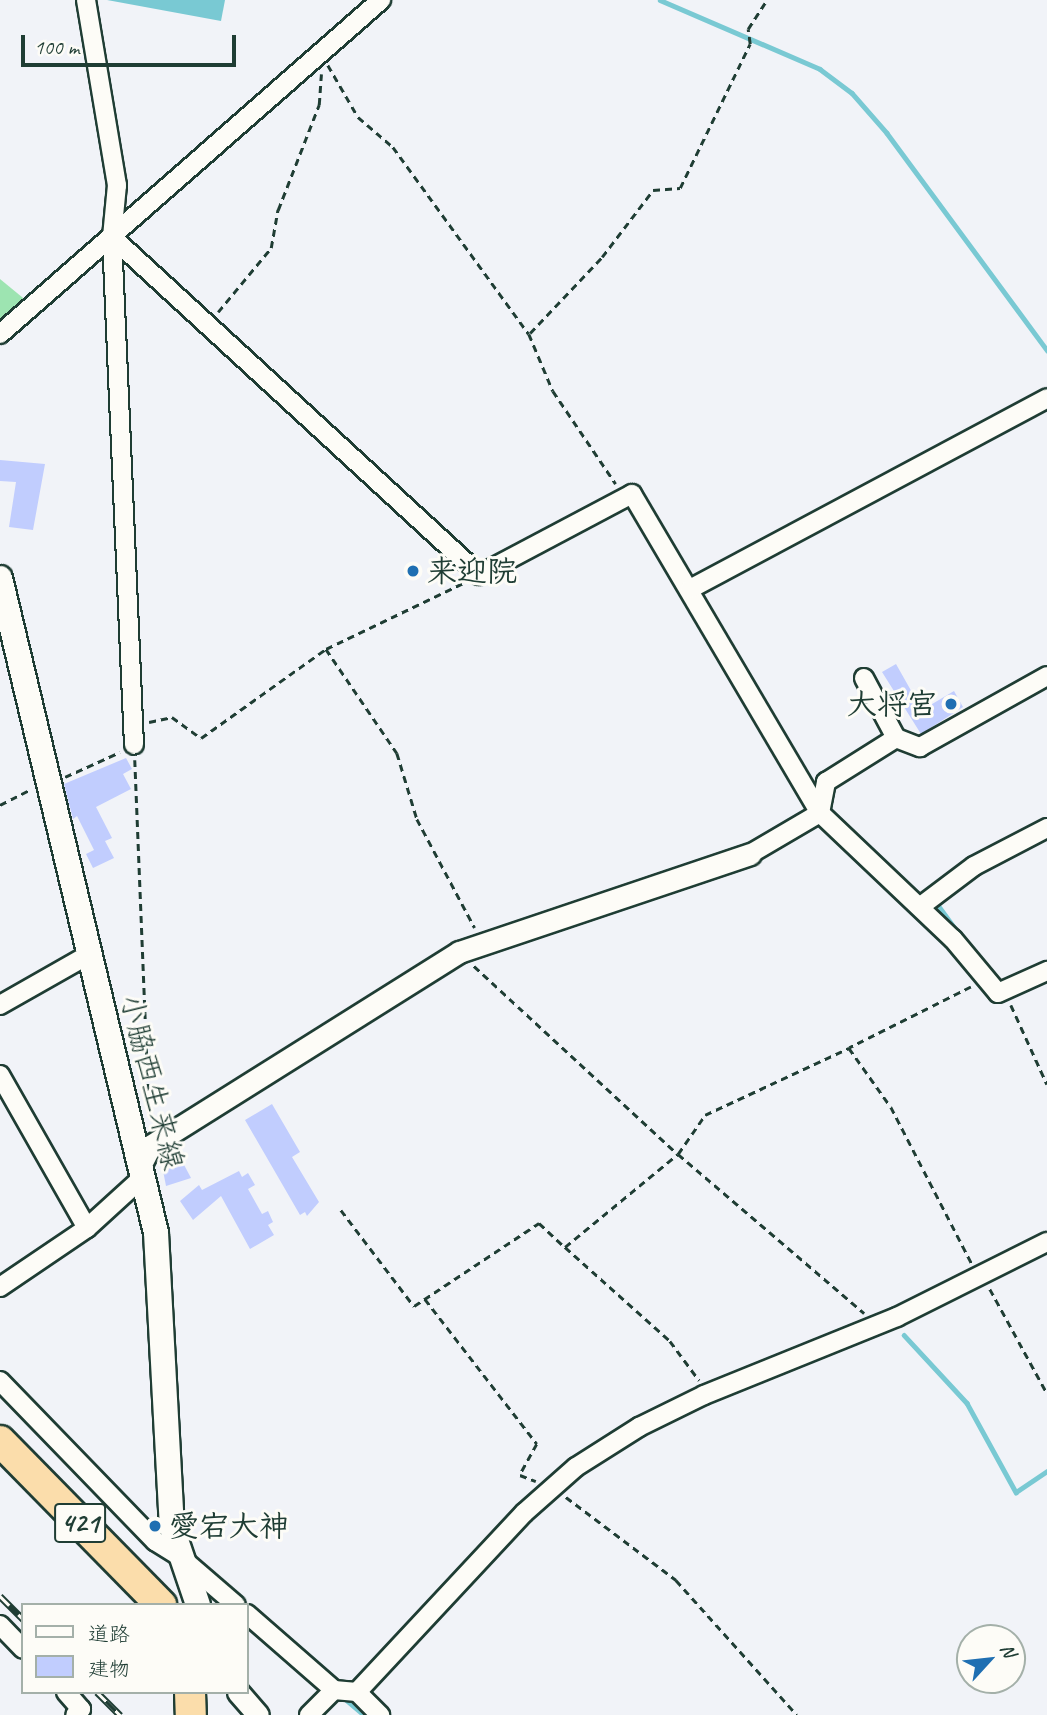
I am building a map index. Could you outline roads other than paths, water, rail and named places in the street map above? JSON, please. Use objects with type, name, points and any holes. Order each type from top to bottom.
[{"type":"highway","name":"421","points":[[0,1441],[159,1603]]},
{"type":"highway","points":[[190,1694],[191,1715]]},
{"type":"main road","name":"小脇西生来線","points":[[0,579],[88,955],[144,1163],[156,1233],[160,1374],[172,1528],[179,1556],[197,1603]]},
{"type":"street","points":[[86,0],[117,185],[111,237],[134,745]]},
{"type":"street","points":[[0,334],[381,0]]},
{"type":"street","points":[[111,237],[479,575],[632,494],[820,813],[920,906],[998,993],[1006,992],[1047,971]]},
{"type":"street","points":[[690,589],[1047,398]]},
{"type":"street","points":[[863,678],[896,738],[920,747],[1047,676]]},
{"type":"street","points":[[3,1278],[87,1228],[144,1163],[459,952],[750,854],[820,813],[826,782],[896,738]]},
{"type":"street","points":[[920,906],[974,866],[1047,828]]},
{"type":"street","points":[[0,1005],[88,955]]},
{"type":"street","points":[[0,1075],[87,1228]]},
{"type":"street","points":[[357,1692],[485,1552],[553,1488],[639,1427],[708,1393],[878,1325],[1047,1242]]},
{"type":"street","points":[[0,1381],[155,1541],[179,1556],[234,1603]]},
{"type":"street","points":[[248,1615],[334,1690],[357,1692],[380,1715]]},
{"type":"street","points":[[0,1625],[21,1646]]},
{"type":"street","points":[[309,1715],[334,1690]]},
{"type":"street","points":[[67,1694],[82,1709],[75,1715]]},
{"type":"street","points":[[240,1694],[258,1715]]},
{"type":"water","points":[[107,0],[225,0],[221,21]]},
{"type":"waterway","points":[[660,0],[820,69],[852,93],[887,133],[1047,350]]},
{"type":"waterway","points":[[938,905],[960,935]]},
{"type":"waterway","points":[[904,1335],[967,1403],[1016,1492],[1047,1471]]},
{"type":"waterway","points":[[344,1698],[364,1715]]},
{"type":"railway","points":[[0,1596],[21,1617]]},
{"type":"railway","points":[[99,1694],[120,1715]]},
{"type":"place","name":"来迎院","points":[[413,571]]},
{"type":"place","name":"大将宮","points":[[951,704]]},
{"type":"place","name":"愛宕大神","points":[[155,1526]]}]
